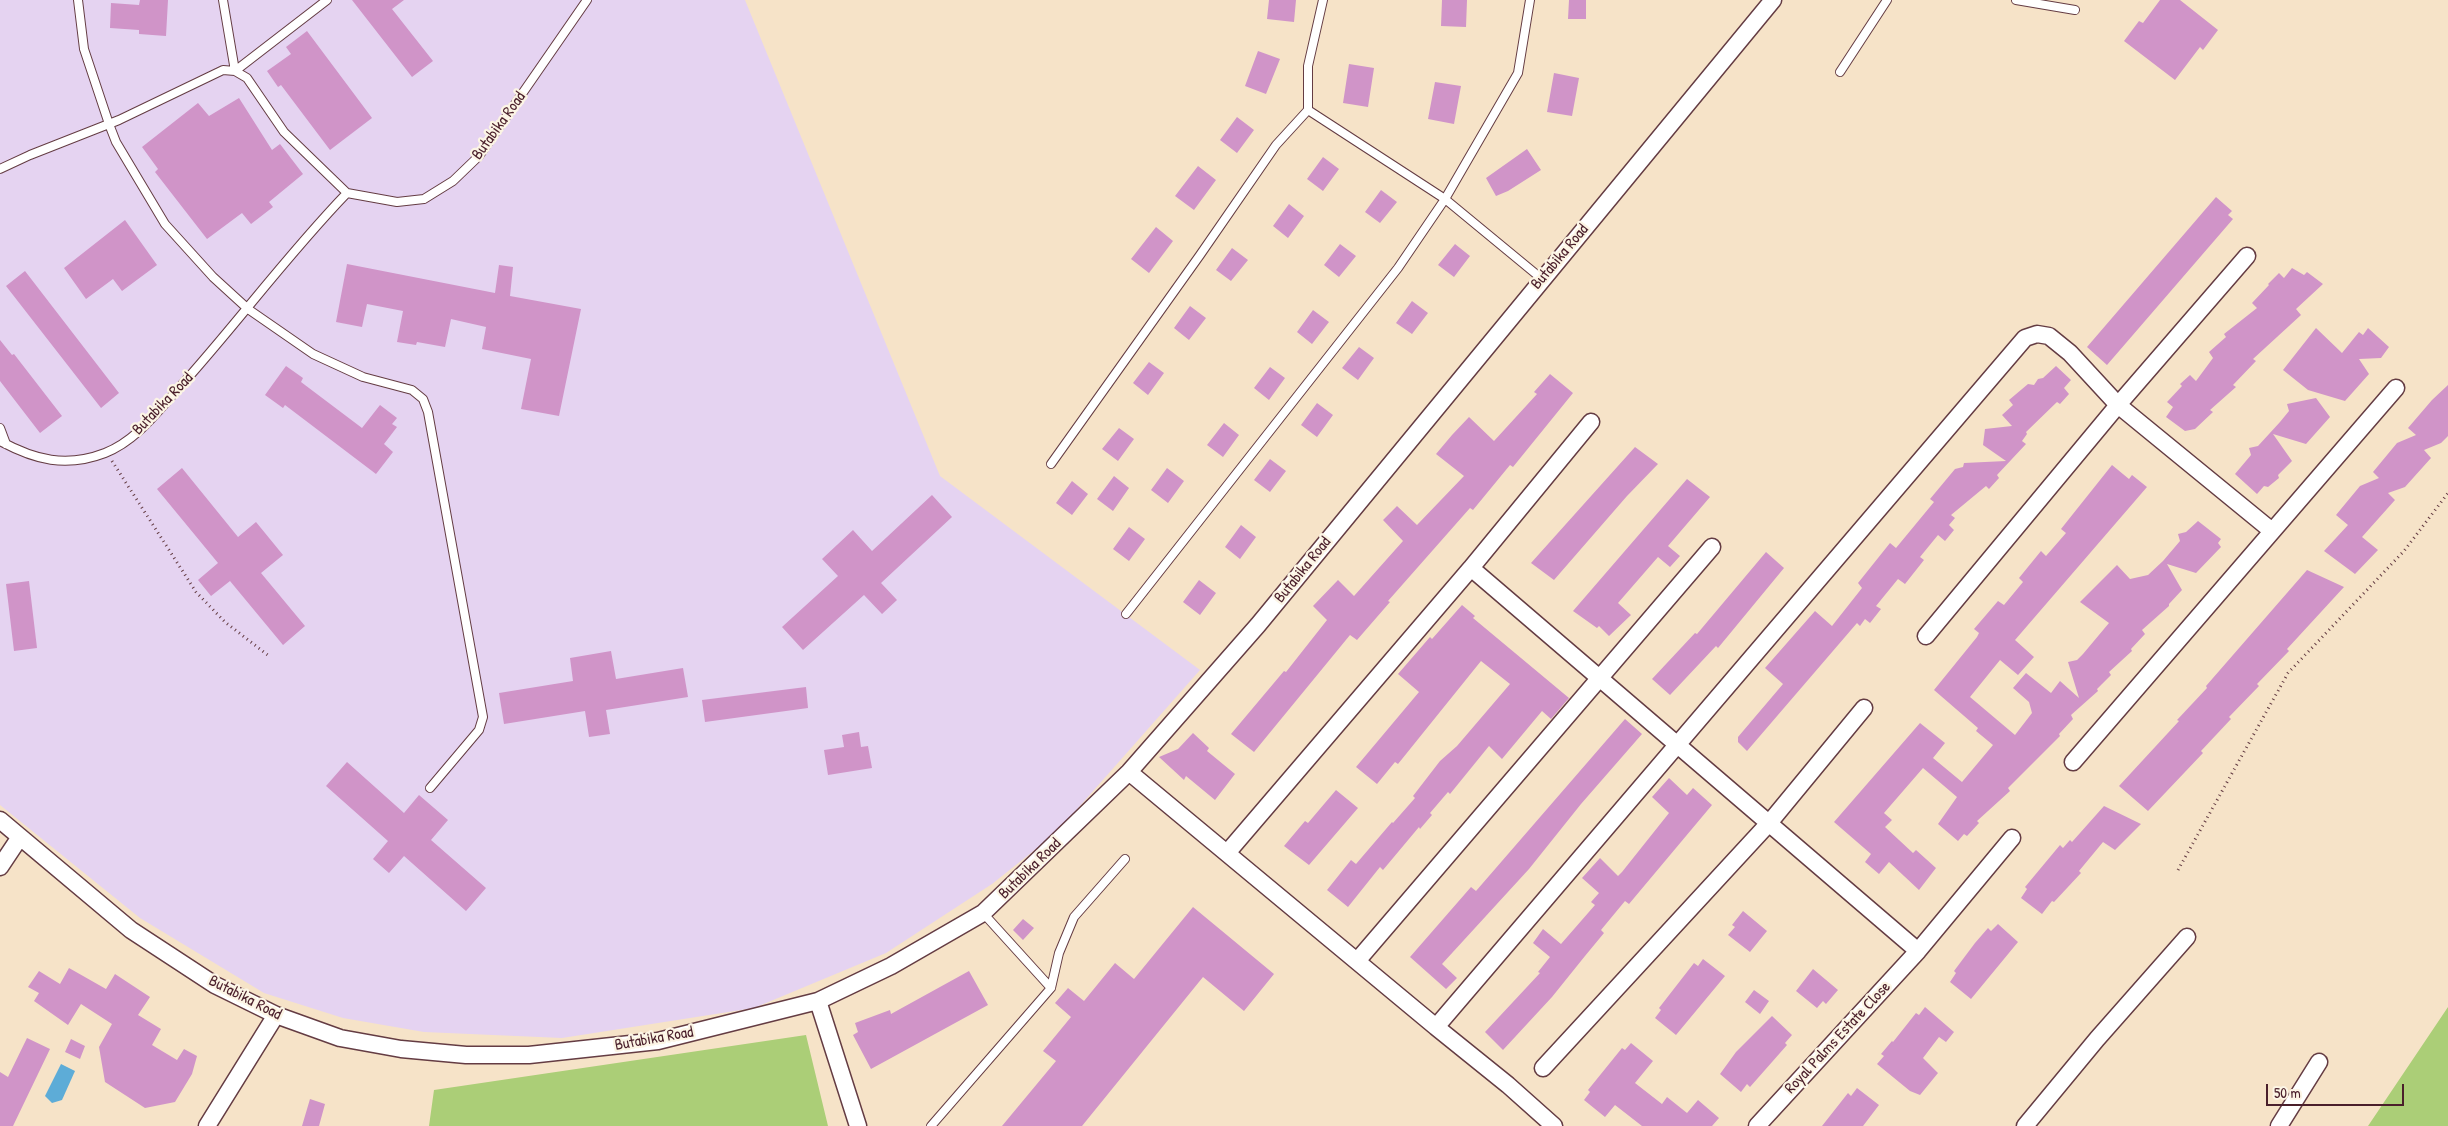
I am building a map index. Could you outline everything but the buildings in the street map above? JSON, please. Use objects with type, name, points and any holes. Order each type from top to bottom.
[{"type":"street","name":"Butabika Road","points":[[0,820],[131,930],[215,985],[276,1015],[340,1038],[401,1049],[466,1055],[529,1055],[658,1041],[818,1001],[891,966],[983,913],[1129,772],[1258,625],[1773,0]]},
{"type":"street","points":[[1926,636],[2118,405],[2247,256]]},
{"type":"street","points":[[1436,1027],[2025,338],[2037,334],[2049,336],[2070,353],[2118,405],[2272,531]]},
{"type":"street","points":[[2073,762],[2396,388]]},
{"type":"street","points":[[1227,853],[1471,568],[1591,422]]},
{"type":"street","points":[[1357,961],[1712,547]]},
{"type":"street","points":[[1471,568],[1679,744],[1918,951]]},
{"type":"street","points":[[1543,1068],[1770,822],[1864,708]]},
{"type":"street","points":[[1129,772],[1508,1085],[1554,1126]]},
{"type":"street","points":[[0,867],[20,837]]},
{"type":"street","name":"Royal Palms Estate Close","points":[[1757,1126],[1918,951],[2012,838]]},
{"type":"street","points":[[2025,1126],[2097,1039],[2187,937]]},
{"type":"street","points":[[818,1001],[858,1126]]},
{"type":"street","points":[[206,1126],[276,1015]]},
{"type":"street","points":[[2279,1126],[2319,1062]]},
{"type":"lane","points":[[78,0],[84,49],[109,124],[116,142],[164,224],[213,277],[248,309],[314,354],[363,377],[412,390],[423,399],[428,412],[483,717],[479,730],[430,788]]},
{"type":"lane","points":[[223,0],[236,71]]},
{"type":"lane","points":[[236,71],[327,0]]},
{"type":"lane","name":"Butabika Road","points":[[3,442],[37,459],[66,462],[107,452],[136,434],[248,309],[347,193],[397,202],[424,199],[453,181],[479,156],[587,0]]},
{"type":"lane","points":[[1051,464],[1276,145],[1308,110],[1308,66],[1323,0]]},
{"type":"lane","points":[[1126,614],[1398,268],[1445,200],[1518,73],[1530,0]]},
{"type":"lane","points":[[1840,72],[1887,0]]},
{"type":"lane","points":[[2016,0],[2075,10]]},
{"type":"lane","points":[[0,169],[109,124],[223,70],[236,71],[246,78],[284,132],[347,193]]},
{"type":"lane","points":[[1308,110],[1445,200],[1542,279]]},
{"type":"lane","points":[[0,428],[3,442]]},
{"type":"lane","points":[[932,1126],[1051,988],[1059,953],[1074,917],[1125,860]]},
{"type":"lane","points":[[983,913],[1051,988]]},
{"type":"path","points":[[107,452],[196,592],[224,622],[269,656]]},
{"type":"path","points":[[2178,870],[2288,673],[2404,551],[2448,493]]},
{"type":"shaded area","points":[[0,0],[745,0],[940,476],[1200,670],[1056,833],[992,884],[886,953],[754,1008],[562,1038],[424,1032],[343,1018],[264,993],[140,918],[0,805]]},
{"type":"green space","points":[[2448,1007],[2448,1126],[2368,1126]]},
{"type":"green space","points":[[806,1035],[828,1126],[429,1126],[434,1090]]},
{"type":"water","points":[[61,1064],[75,1071],[62,1100],[52,1103],[45,1096]]}]
